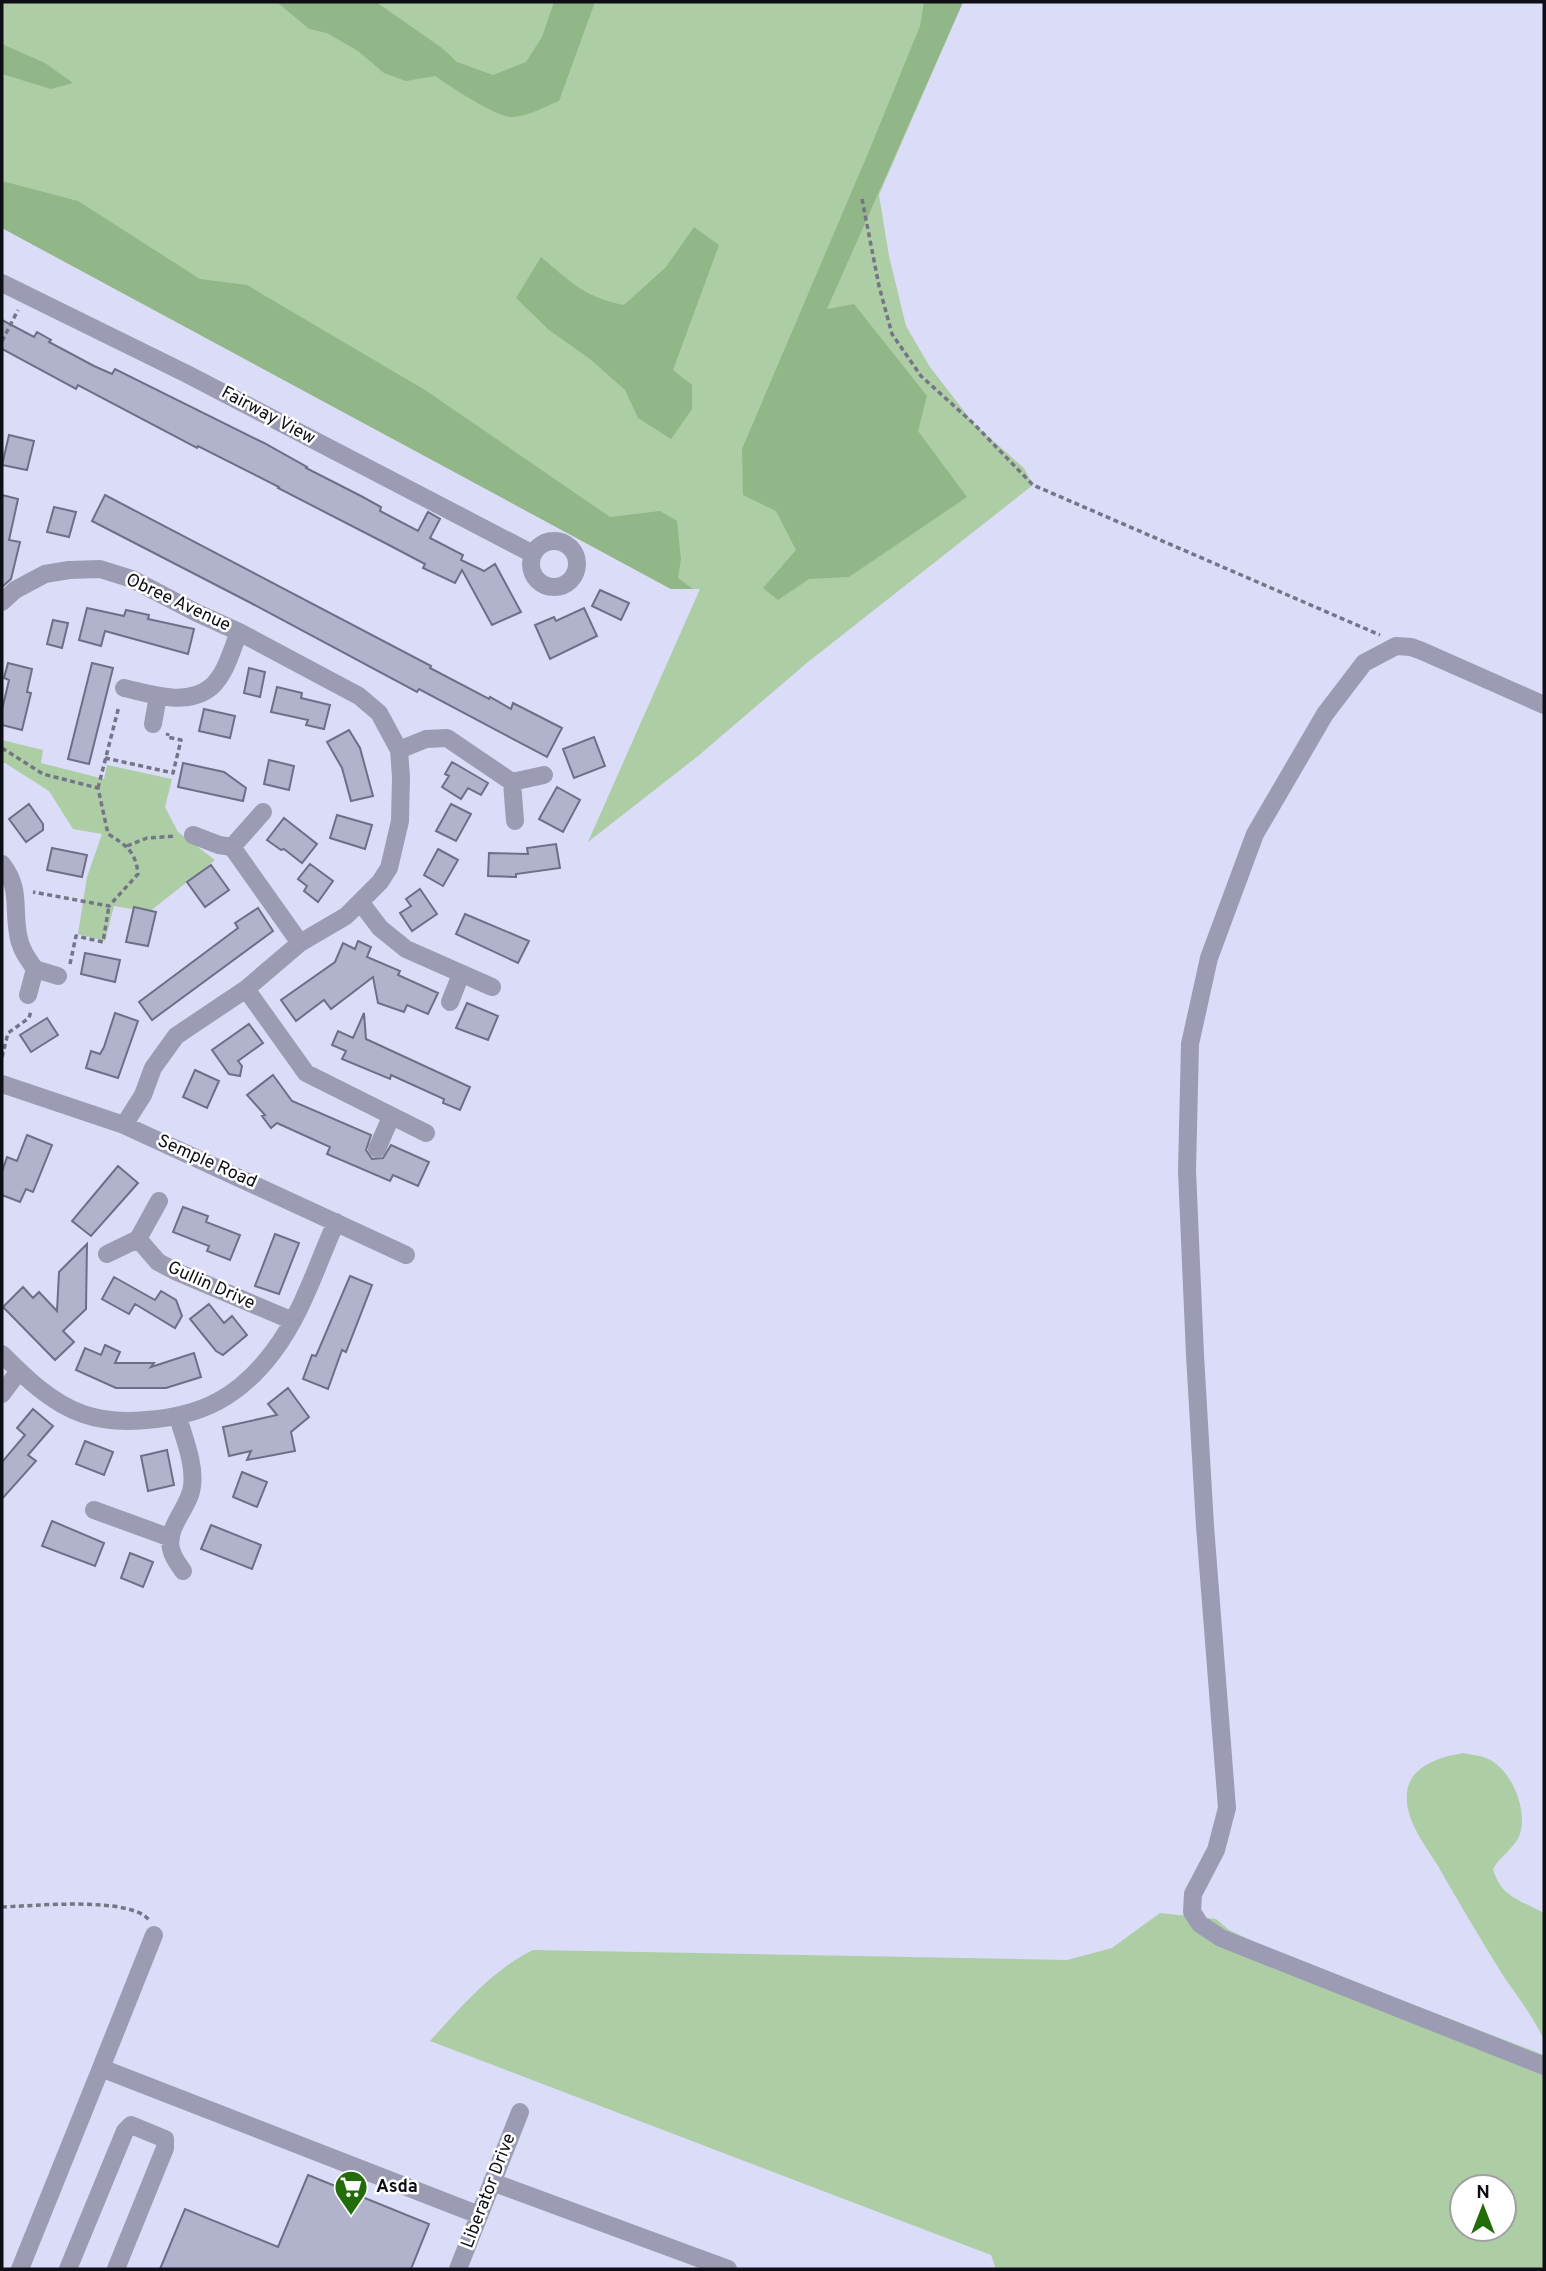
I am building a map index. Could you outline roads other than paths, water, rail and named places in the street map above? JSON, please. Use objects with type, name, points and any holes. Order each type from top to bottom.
[{"type":"street","name":"Fairway View","points":[[2,284],[187,374],[533,554]]},
{"type":"street","name":"Obree Avenue","points":[[2,602],[15,590],[46,574],[100,569],[132,579],[359,696],[379,713],[399,750],[400,809],[395,845],[388,868],[380,882],[346,916],[300,943],[246,989],[176,1037],[153,1068],[143,1094],[124,1125]]},
{"type":"street","name":"Obree Avenue","points":[[124,688],[178,698],[211,687],[223,670],[239,632]]},
{"type":"street","points":[[1544,705],[1422,651],[1404,646],[1390,648],[1372,658],[1353,676],[1325,714],[1255,834],[1209,958],[1190,1044],[1187,1171],[1205,1527],[1227,1808],[1216,1850],[1193,1894],[1192,1912],[1200,1924],[1221,1938],[1544,2066]]},
{"type":"street","points":[[153,724],[158,696]]},
{"type":"street","points":[[399,750],[426,739],[447,738],[512,782],[544,775]]},
{"type":"street","points":[[512,782],[515,821]]},
{"type":"street","points":[[232,847],[262,812]]},
{"type":"street","points":[[193,835],[232,847],[300,943]]},
{"type":"street","points":[[2,864],[15,885],[18,934],[23,952],[35,969],[64,972]]},
{"type":"street","points":[[360,903],[380,928],[406,949],[492,988]]},
{"type":"street","points":[[28,995],[35,969]]},
{"type":"street","points":[[450,1002],[461,974]]},
{"type":"street","points":[[246,989],[306,1073],[426,1133]]},
{"type":"street","name":"Semple Road","points":[[2,1084],[124,1125],[406,1255]]},
{"type":"street","points":[[377,1149],[391,1117]]},
{"type":"street","points":[[107,1254],[138,1239],[159,1201]]},
{"type":"street","points":[[2,1354],[55,1401],[82,1414],[110,1421],[139,1421],[192,1414],[222,1401],[250,1378],[272,1353],[293,1321],[336,1222]]},
{"type":"street","name":"Gullin Drive","points":[[138,1239],[158,1262],[293,1321]]},
{"type":"street","points":[[2,1394],[19,1371]]},
{"type":"street","points":[[178,1417],[189,1456],[192,1486],[186,1506],[176,1521],[170,1550],[183,1571]]},
{"type":"street","points":[[94,1510],[171,1538]]},
{"type":"street","points":[[20,2269],[154,1935]]},
{"type":"street","points":[[101,2068],[479,2215]]},
{"type":"street","name":"Liberator Drive","points":[[458,2269],[520,2112]]},
{"type":"street","points":[[68,2269],[125,2131],[131,2125],[165,2138],[165,2148],[116,2269]]},
{"type":"street","points":[[492,2182],[728,2269]]},
{"type":"place","name":"Asda","points":[[351,2217]]}]
